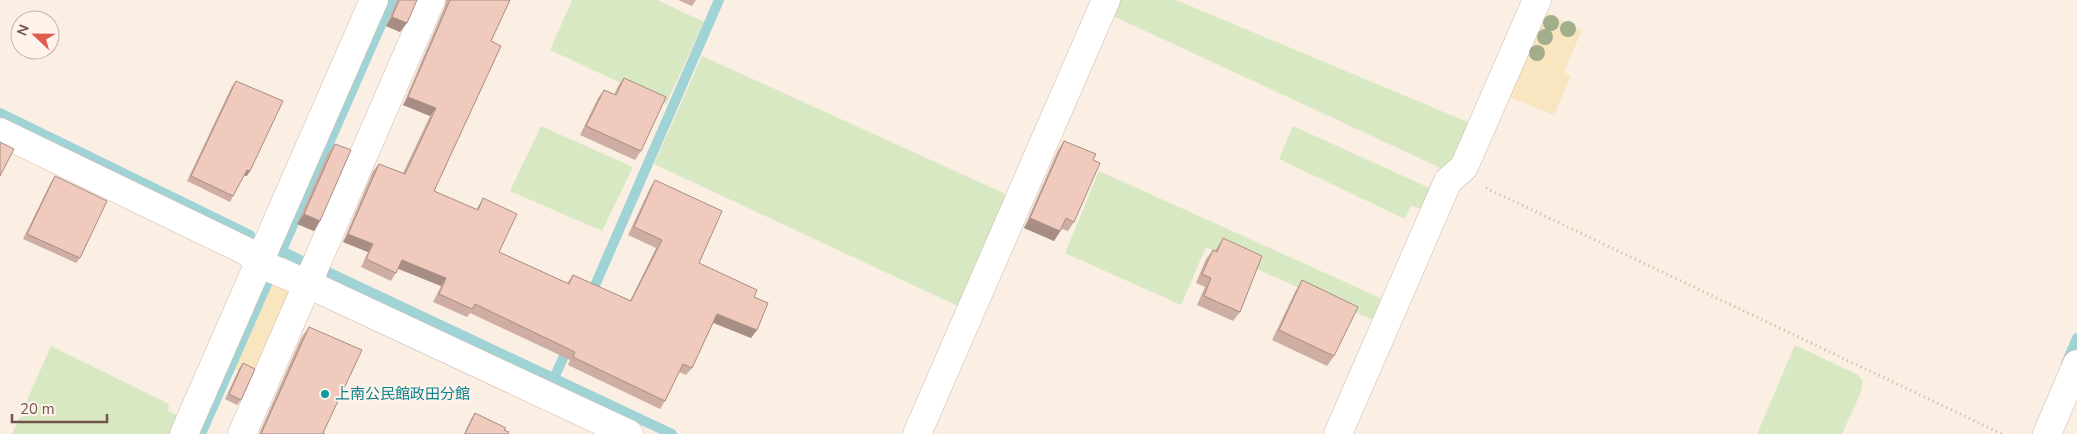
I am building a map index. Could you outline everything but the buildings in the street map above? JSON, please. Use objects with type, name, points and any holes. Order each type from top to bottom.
[{"type":"street","points":[[184,434],[269,267],[374,0]]},
{"type":"street","points":[[242,434],[431,0]]},
{"type":"street","points":[[917,434],[1106,0]]},
{"type":"street","points":[[1338,434],[1448,181],[1464,167],[1537,0]]},
{"type":"street","points":[[0,132],[246,251],[269,267],[629,434]]},
{"type":"street","points":[[2047,434],[2077,364]]},
{"type":"path","points":[[1456,174],[2002,434]]},
{"type":"green space","points":[[572,0],[657,0],[704,22],[666,104],[550,50]]},
{"type":"green space","points":[[1120,0],[1176,0],[1470,123],[1447,171],[1113,16]]},
{"type":"green space","points":[[702,56],[1012,197],[962,308],[654,164]]},
{"type":"green space","points":[[541,126],[633,167],[602,231],[510,191]]},
{"type":"green space","points":[[1293,126],[1434,190],[1426,210],[1411,206],[1405,219],[1279,159]]},
{"type":"green space","points":[[1099,171],[1387,301],[1378,322],[1206,247],[1181,305],[1065,253]]},
{"type":"green space","points":[[1795,345],[1858,375],[1863,381],[1861,392],[1842,434],[1757,434]]},
{"type":"green space","points":[[51,346],[169,404],[168,411],[179,416],[171,434],[12,434]]},
{"type":"sand","points":[[1543,11],[1582,30],[1564,72],[1571,76],[1554,115],[1507,96]]},
{"type":"sand","points":[[273,282],[295,292],[257,379],[234,369]]},
{"type":"waterway","points":[[201,434],[392,0]]},
{"type":"waterway","points":[[590,297],[719,0]]},
{"type":"waterway","points":[[0,113],[250,235]]},
{"type":"waterway","points":[[278,249],[304,262]]},
{"type":"waterway","points":[[328,272],[672,434]]},
{"type":"waterway","points":[[2066,364],[2077,338]]},
{"type":"waterway","points":[[554,378],[569,345]]},
{"type":"place","name":"上南公民館政田分館","points":[[325,394]]}]
